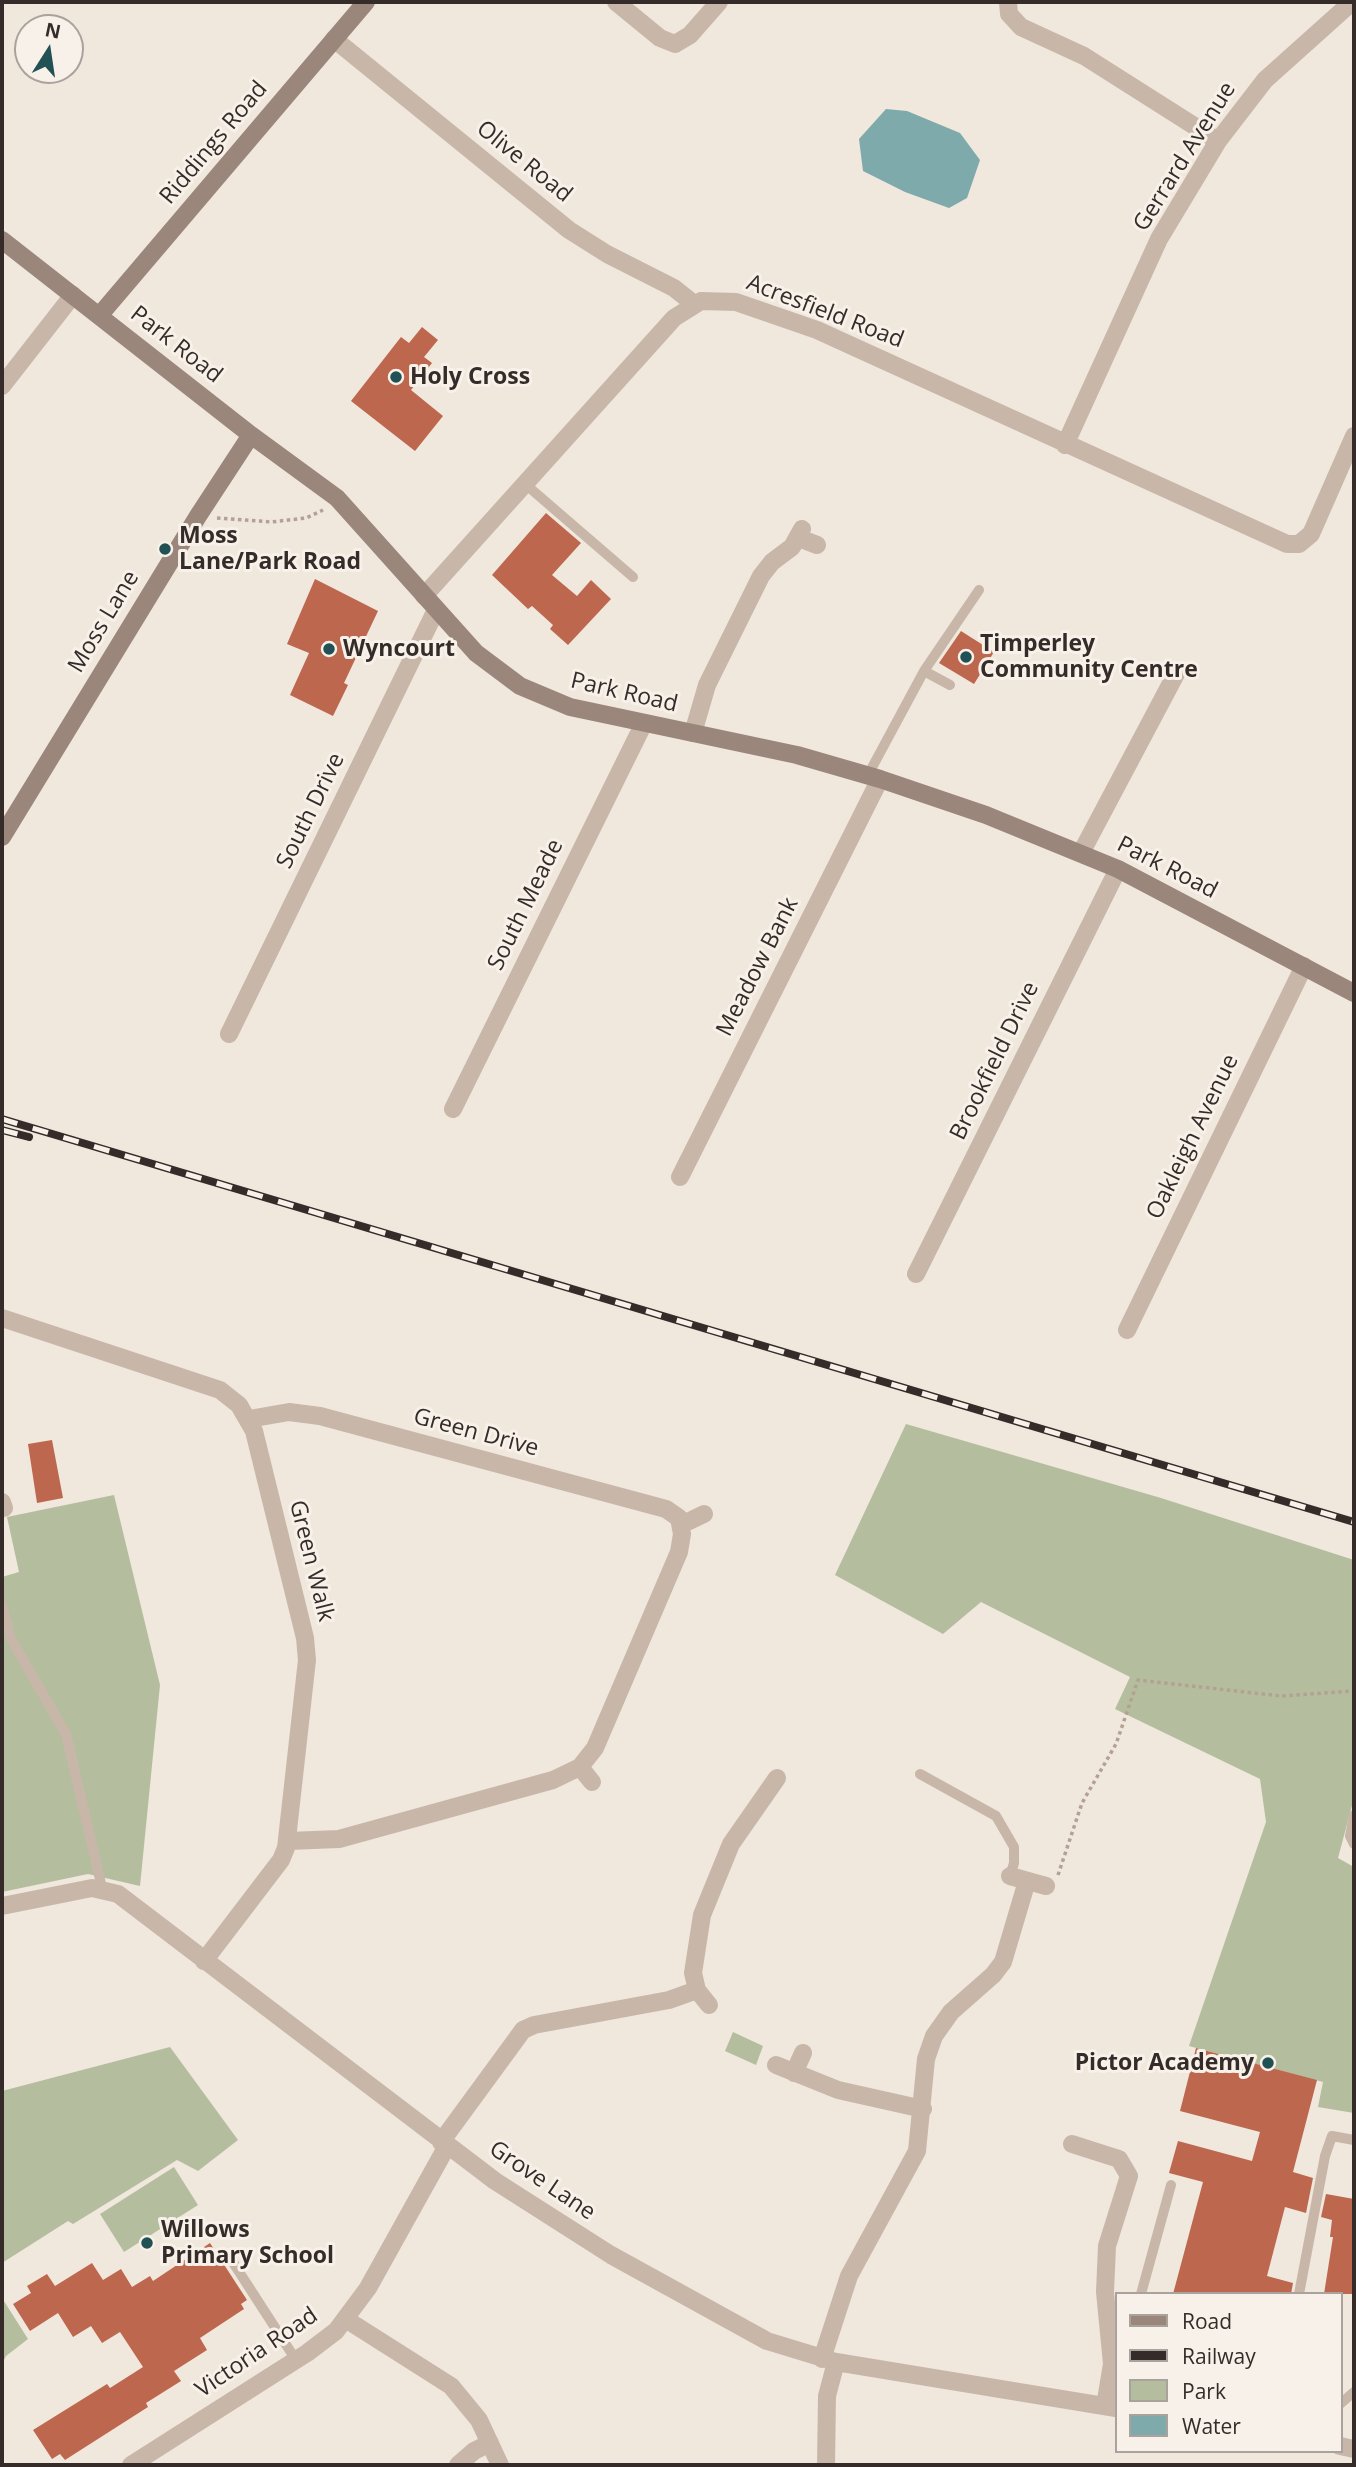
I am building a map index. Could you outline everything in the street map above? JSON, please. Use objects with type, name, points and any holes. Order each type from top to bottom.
[{"type":"main road","name":"Riddings Road","points":[[99,316],[366,2]]},
{"type":"main road","name":"Park Road","points":[[2,240],[251,435],[337,498],[476,653],[520,686],[570,707],[777,750],[874,777],[986,815],[1118,869],[1354,993]]},
{"type":"main road","name":"Moss Lane","points":[[2,837],[198,516],[251,435]]},
{"type":"street","points":[[616,2],[660,38],[676,44],[690,35],[719,2]]},
{"type":"street","points":[[1008,2],[1012,19],[1021,27],[1084,56],[1218,141]]},
{"type":"street","name":"Gerrard Avenue","points":[[1065,445],[1159,239],[1218,141],[1265,80],[1352,2]]},
{"type":"street","name":"Olive Road","points":[[334,39],[569,230],[607,254],[682,293],[694,304]]},
{"type":"street","points":[[2,386],[72,295]]},
{"type":"street","name":"Acresfield Road","points":[[694,304],[727,300],[796,322],[1278,541],[1299,544],[1311,534],[1354,436]]},
{"type":"street","points":[[430,603],[524,483],[674,318],[694,304]]},
{"type":"street","points":[[693,733],[700,702],[715,666],[761,576],[801,534],[817,545]]},
{"type":"street","name":"South Drive","points":[[229,1034],[430,603]]},
{"type":"street","points":[[1081,853],[1177,672]]},
{"type":"street","name":"South Meade","points":[[453,1109],[643,723]]},
{"type":"street","name":"Meadow Bank","points":[[680,1177],[874,777]]},
{"type":"street","name":"Brookfield Drive","points":[[916,1274],[1118,869]]},
{"type":"street","name":"Oakleigh Avenue","points":[[1127,1330],[1304,967]]},
{"type":"street","name":"Green Walk","points":[[2,1318],[220,1390],[233,1399],[249,1419],[259,1450],[306,1653],[288,1842],[281,1860],[204,1961]]},
{"type":"street","name":"Green Drive","points":[[249,1419],[289,1412],[320,1416],[666,1509],[679,1518],[681,1525]]},
{"type":"street","points":[[288,1842],[339,1839],[553,1780],[580,1767],[595,1748],[679,1552],[681,1525],[704,1514]]},
{"type":"street","points":[[580,1767],[592,1782]]},
{"type":"street","points":[[709,2005],[697,1990],[694,1956],[710,1891],[738,1831],[777,1778]]},
{"type":"street","points":[[1010,1876],[1046,1886]]},
{"type":"street","points":[[826,2465],[829,2360],[849,2276],[912,2162],[919,2143],[926,2059],[934,2036],[951,2012],[993,1975],[1003,1962],[1027,1881]]},
{"type":"street","points":[[2,1906],[102,1888]]},
{"type":"street","name":"Grove Lane","points":[[102,1888],[128,1900],[444,2144],[541,2212],[672,2290],[767,2341],[829,2360],[1111,2407]]},
{"type":"street","name":"Victoria Road","points":[[131,2465],[296,2360],[325,2340],[346,2320],[369,2288],[444,2144],[523,2029],[669,2000],[697,1990]]},
{"type":"street","points":[[794,2073],[803,2053]]},
{"type":"street","points":[[776,2065],[838,2090],[923,2109]]},
{"type":"street","points":[[1072,2144],[1089,2156],[1119,2159],[1129,2176],[1107,2246],[1105,2292],[1112,2364],[1111,2407]]},
{"type":"street","points":[[346,2320],[451,2386],[470,2406],[500,2465]]},
{"type":"street","points":[[458,2465],[474,2451],[490,2443]]},
{"type":"lane","points":[[524,483],[633,577]]},
{"type":"lane","points":[[874,777],[924,671],[979,590]]},
{"type":"lane","points":[[924,671],[950,684]]},
{"type":"lane","points":[[2,1605],[11,1639],[66,1734],[102,1888]]},
{"type":"lane","points":[[920,1773],[996,1816],[1014,1847],[1014,1863],[1010,1876]]},
{"type":"lane","points":[[1354,1815],[1350,1836],[1354,1844]]},
{"type":"lane","points":[[1299,2292],[1325,2156],[1332,2136],[1354,2140]]},
{"type":"lane","points":[[1143,2292],[1171,2185]]},
{"type":"lane","points":[[234,2264],[296,2360]]},
{"type":"path","points":[[198,516],[234,521],[290,520],[315,515],[337,498]]},
{"type":"path","points":[[1046,1886],[1058,1877],[1082,1803],[1116,1744],[1139,1681],[1281,1696],[1354,1690]]},
{"type":"green space","points":[[906,1424],[1161,1498],[1354,1560],[1354,1798],[1338,1858],[1354,1867],[1354,2113],[1318,2107],[1323,2082],[1189,2046],[1266,1822],[1260,1779],[1115,1709],[1130,1677],[981,1602],[943,1634],[835,1575]]},
{"type":"green space","points":[[114,1495],[160,1685],[140,1886],[88,1874],[2,1892],[2,1577],[19,1572],[7,1517]]},
{"type":"green space","points":[[733,2032],[763,2046],[756,2065],[725,2051]]},
{"type":"green space","points":[[170,2047],[238,2140],[198,2171],[177,2160],[73,2224],[68,2221],[2,2263],[2,2091]]},
{"type":"green space","points":[[174,2167],[198,2205],[124,2252],[100,2214]]},
{"type":"green space","points":[[2,2298],[28,2339],[6,2356],[2,2364]]},
{"type":"water","points":[[886,109],[907,111],[960,133],[980,160],[967,198],[949,208],[905,192],[863,171],[859,139]]},
{"type":"building","name":"Holy Cross","points":[[422,327],[438,340],[424,357],[432,363],[411,390],[443,416],[415,451],[351,401],[401,337],[409,343]]},
{"type":"building","points":[[546,513],[581,543],[552,575],[577,596],[591,580],[611,599],[568,645],[550,629],[553,625],[532,606],[528,609],[492,575]]},
{"type":"building","name":"Wyncourt","points":[[315,579],[378,611],[344,683],[348,685],[333,716],[290,695],[309,653],[287,644]]},
{"type":"building","name":"Timperley Community Centre","points":[[961,631],[994,652],[974,684],[939,663]]},
{"type":"building","points":[[52,1440],[63,1498],[37,1503],[28,1444]]},
{"type":"building","points":[[1196,2048],[1317,2080],[1293,2172],[1313,2178],[1306,2213],[1285,2207],[1267,2276],[1293,2283],[1291,2292],[1174,2292],[1203,2182],[1169,2173],[1178,2141],[1252,2161],[1260,2132],[1180,2111]]},
{"type":"building","points":[[1326,2194],[1354,2199],[1354,2294],[1324,2292],[1333,2237],[1330,2237],[1332,2220],[1321,2217]]},
{"type":"building","points":[[210,2243],[247,2300],[241,2304],[244,2309],[200,2338],[207,2350],[174,2371],[181,2381],[146,2403],[148,2407],[65,2460],[60,2454],[52,2459],[33,2430],[107,2384],[110,2388],[143,2367],[120,2332],[102,2343],[91,2326],[73,2337],[58,2313],[30,2331],[13,2304],[31,2293],[27,2286],[47,2274],[55,2286],[92,2263],[103,2280],[121,2269],[132,2287],[150,2276],[153,2281]]},
{"type":"railway","points":[[2,1119],[1354,1522]]},
{"type":"railway","points":[[2,1130],[29,1137]]},
{"type":"place","name":"Holy Cross","points":[[396,377]]},
{"type":"place","name":"Moss Lane/Park Road","points":[[165,549]]},
{"type":"place","name":"Wyncourt","points":[[329,649]]},
{"type":"place","name":"Timperley Community Centre","points":[[966,657]]},
{"type":"place","name":"Pictor Academy","points":[[1268,2063]]},
{"type":"place","name":"Willows Primary School","points":[[147,2243]]}]
